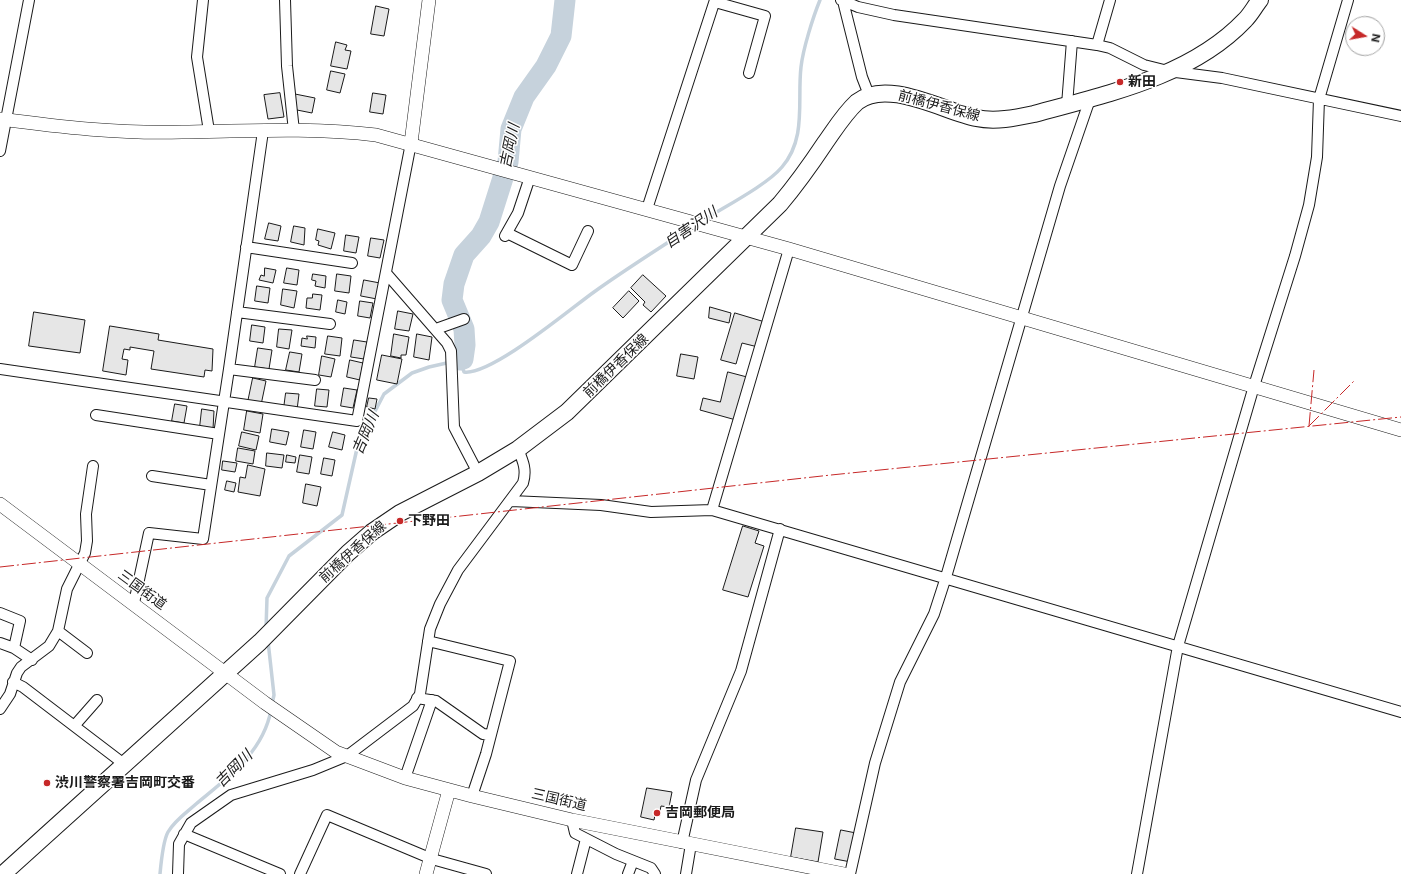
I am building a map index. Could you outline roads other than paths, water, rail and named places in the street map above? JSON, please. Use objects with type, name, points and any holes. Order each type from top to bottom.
[{"type":"main road","name":"前橋伊香保線","points":[[2,874],[227,673],[260,642],[348,553],[372,532],[400,513],[478,473],[518,449],[567,412],[680,304],[745,237],[780,204],[798,184],[845,115],[858,102],[869,95],[894,94],[965,115],[995,119],[1015,118],[1067,105],[1145,82],[1195,59],[1245,20],[1260,0]]},
{"type":"street","points":[[0,151],[3,119],[29,0]]},
{"type":"street","points":[[203,0],[196,57],[209,131]]},
{"type":"street","points":[[285,0],[287,66],[294,131]]},
{"type":"street","points":[[0,369],[357,421],[411,143],[429,0]]},
{"type":"street","points":[[1097,45],[1110,0]]},
{"type":"street","points":[[1136,874],[1178,646],[1309,205],[1317,157],[1319,99],[1348,0]]},
{"type":"street","points":[[647,209],[715,1],[765,16],[749,73]]},
{"type":"street","points":[[842,1],[858,7],[894,15],[1097,45],[1110,48],[1144,65],[1168,71],[1222,78],[1401,116]]},
{"type":"street","points":[[842,1],[862,77],[869,95]]},
{"type":"street","points":[[1067,105],[1072,41]]},
{"type":"street","points":[[850,874],[875,763],[900,682],[934,614],[1060,186],[1090,99]]},
{"type":"street","points":[[3,119],[103,130],[181,132],[348,131],[376,135],[411,143],[789,249],[1021,319],[1401,430]]},
{"type":"street","points":[[134,603],[149,533],[202,540],[229,369],[263,131]]},
{"type":"street","points":[[525,175],[518,213],[506,235],[572,265],[588,231]]},
{"type":"street","points":[[246,246],[352,263]]},
{"type":"street","points":[[712,510],[789,249]]},
{"type":"street","points":[[386,273],[447,342],[450,351],[454,427],[478,473]]},
{"type":"street","points":[[237,312],[330,324]]},
{"type":"street","points":[[436,329],[464,319]]},
{"type":"street","points":[[229,369],[315,380]]},
{"type":"street","points":[[96,415],[219,434]]},
{"type":"street","points":[[178,874],[179,844],[191,823],[230,795],[313,770],[347,756],[413,706],[420,694],[430,629],[440,604],[458,570],[523,483],[526,474],[525,466],[518,449]]},
{"type":"street","points":[[0,709],[10,694],[13,682],[21,667],[49,646],[58,631],[67,589],[72,577],[81,565],[87,541],[86,514],[93,466]]},
{"type":"street","points":[[152,476],[211,485]]},
{"type":"street","points":[[511,501],[601,504],[652,512],[712,510],[946,577],[1401,712]]},
{"type":"street","name":"三国街道","points":[[0,504],[134,603],[281,715],[336,752],[405,778],[472,796],[572,820],[844,874]]},
{"type":"street","points":[[686,874],[687,844],[696,780],[741,671],[780,529]]},
{"type":"street","points":[[0,613],[20,621],[14,648]]},
{"type":"street","points":[[58,631],[87,653]]},
{"type":"street","points":[[428,641],[510,660],[491,735],[472,796]]},
{"type":"street","points":[[0,643],[14,648],[32,660]]},
{"type":"street","points":[[13,682],[23,686],[124,764]]},
{"type":"street","points":[[417,698],[436,701],[483,734],[491,735]]},
{"type":"street","points":[[75,725],[97,700]]},
{"type":"street","points":[[405,778],[432,700]]},
{"type":"street","points":[[426,874],[432,858],[449,790]]},
{"type":"street","points":[[300,874],[326,815],[432,858],[486,874]]},
{"type":"street","points":[[572,820],[575,833],[651,868],[655,874]]},
{"type":"street","points":[[184,834],[280,874]]},
{"type":"street","points":[[577,874],[586,839]]},
{"type":"street","points":[[628,874],[633,861]]},
{"type":"waterway","name":"吉岡川","points":[[460,360],[463,359],[465,345],[464,329],[452,300],[454,284],[464,255],[481,236],[489,222],[508,162],[511,129],[524,97],[546,66],[561,36],[565,0]]},
{"type":"waterway","name":"自害沢川","points":[[702,221],[745,196],[766,181],[782,167],[790,156],[798,132],[802,60],[814,15],[820,0]]},
{"type":"waterway","name":"吉岡川","points":[[266,629],[267,598],[289,556],[342,515],[358,444],[384,394],[412,373],[429,367],[460,360],[464,372],[476,370],[492,364],[530,340],[606,283],[693,226]]},
{"type":"waterway","name":"吉岡川","points":[[268,641],[274,695],[272,704]]},
{"type":"waterway","name":"吉岡川","points":[[160,874],[162,852],[168,832],[181,817],[231,774],[252,752],[267,725],[271,710]]},
{"type":"place","name":"新田","points":[[1120,82]]},
{"type":"place","name":"下野田","points":[[400,521]]},
{"type":"place","name":"渋川警察署吉岡町交番","points":[[47,783]]},
{"type":"place","name":"吉岡郵便局","points":[[657,813]]}]
